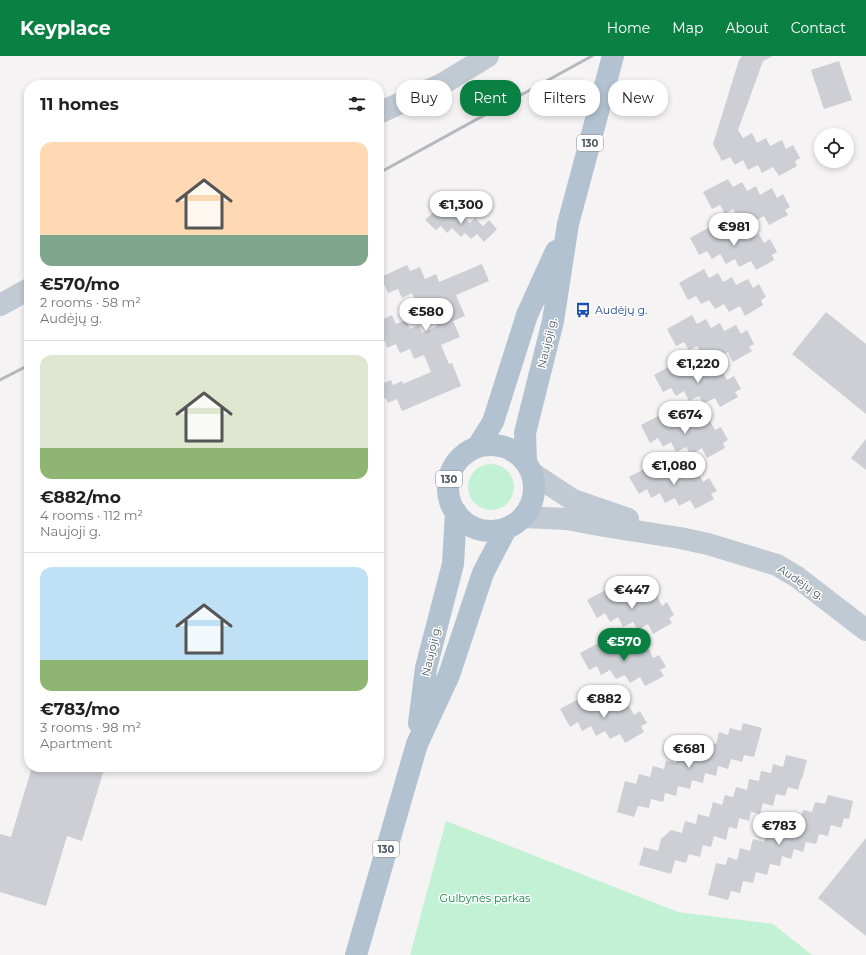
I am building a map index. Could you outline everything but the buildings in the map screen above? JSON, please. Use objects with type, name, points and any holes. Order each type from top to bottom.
[{"type":"main road","name":"Naujoji g.","points":[[529,467],[525,433],[553,321],[568,224],[613,56]]},
{"type":"main road","name":"Naujoji g.","points":[[478,446],[492,422],[528,315],[568,224]]},
{"type":"main road","name":"130","points":[[492,444],[504,446],[516,452],[529,467],[535,485],[534,496],[530,507],[514,523],[492,531],[478,529],[465,522],[456,512],[450,499],[448,485],[451,472],[457,460],[467,452],[478,446],[492,444]]},
{"type":"main road","name":"Naujoji g.","points":[[417,744],[426,668],[453,564],[456,512]]},
{"type":"main road","name":"Naujoji g.","points":[[356,955],[417,744],[449,675],[482,573],[514,523]]},
{"type":"street","points":[[384,111],[444,84],[488,56]]},
{"type":"street","points":[[0,304],[24,292]]},
{"type":"street","name":"Audėjų g.","points":[[529,467],[573,500],[680,538]]},
{"type":"street","name":"Audėjų g.","points":[[514,523],[567,519],[708,544],[777,565],[797,577],[866,630]]},
{"type":"green space","points":[[491,464],[504,468],[510,474],[514,487],[510,500],[504,506],[491,510],[478,506],[472,500],[468,487],[472,474],[478,468]]},
{"type":"green space","name":"Gulbynės parkas","points":[[446,821],[678,912],[773,924],[812,955],[410,955]]},
{"type":"railway","points":[[384,170],[592,56]]},
{"type":"railway","points":[[0,380],[24,368]]},
{"type":"place","name":"Audėjų g.","points":[[583,310]]}]
